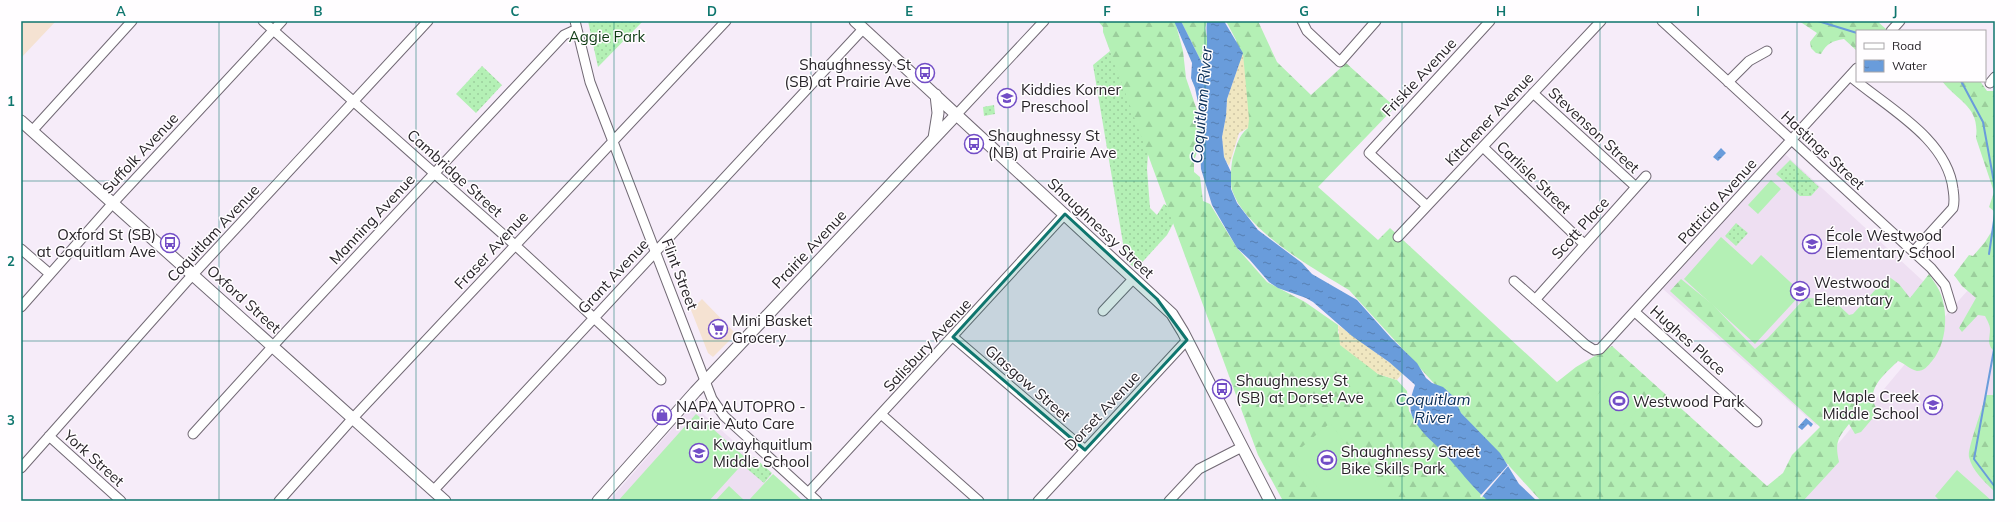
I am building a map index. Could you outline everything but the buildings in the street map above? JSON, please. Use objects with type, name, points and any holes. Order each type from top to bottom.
[{"type":"main road","name":"Shaughnessy Street","points":[[855,21],[1172,314],[1187,340],[1270,501]]},
{"type":"main road","points":[[934,138],[938,113],[936,95]]},
{"type":"main road","name":"Prairie Avenue","points":[[598,501],[705,382],[957,114]]},
{"type":"main road","name":"Oxford Street","points":[[21,121],[194,274],[444,501]]},
{"type":"street","points":[[32,131],[132,21]]},
{"type":"street","name":"Cambridge Street","points":[[263,21],[515,245],[661,380]]},
{"type":"street","name":"Suffolk Avenue","points":[[21,307],[112,203],[282,21]]},
{"type":"street","name":"Coquitlam Avenue","points":[[21,468],[194,274],[428,21]]},
{"type":"street","name":"Fraser Avenue","points":[[279,501],[353,418],[726,21]]},
{"type":"street","name":"Prairie Avenue","points":[[957,114],[1044,21]]},
{"type":"street","points":[[1302,21],[1307,31],[1340,62],[1376,21]]},
{"type":"street","name":"Friskie Avenue","points":[[1427,206],[1369,153],[1490,21]]},
{"type":"street","name":"Kitchener Avenue","points":[[1398,236],[1600,21]]},
{"type":"street","name":"Hastings Street","points":[[1662,21],[1914,251],[1945,285],[1952,308]]},
{"type":"street","points":[[1892,30],[1900,21]]},
{"type":"street","name":"Flint Street","points":[[576,25],[590,82],[656,250],[712,399],[724,416],[817,501]]},
{"type":"street","name":"Manning Avenue","points":[[193,434],[273,346],[564,35],[576,25]]},
{"type":"street","name":"Grant Avenue","points":[[433,491],[863,29]]},
{"type":"street","points":[[1728,82],[1749,61],[1767,51]]},
{"type":"street","name":"Patricia Avenue","points":[[1535,300],[1592,349],[1597,350],[1604,346],[1856,69]]},
{"type":"street","points":[[1850,76],[1856,81]]},
{"type":"street","points":[[1858,82],[1909,122],[1934,146],[1948,168],[1953,184],[1953,208],[1914,251]]},
{"type":"street","name":"Stevenson Street","points":[[1533,93],[1636,187]]},
{"type":"street","name":"Carlisle Street","points":[[1483,146],[1584,244]]},
{"type":"street","name":"Scott Place","points":[[1535,300],[1646,176]]},
{"type":"street","name":"Salisbury Avenue","points":[[808,493],[953,337],[1064,214]]},
{"type":"street","points":[[21,249],[50,274]]},
{"type":"street","points":[[1103,311],[1134,278]]},
{"type":"street","points":[[1514,281],[1535,300]]},
{"type":"street","name":"Hughes Place","points":[[1635,312],[1757,422]]},
{"type":"street","name":"Glasgow Street","points":[[953,337],[1085,450]]},
{"type":"street","name":"Dorset Avenue","points":[[1038,501],[1187,340]]},
{"type":"street","points":[[881,414],[979,501]]},
{"type":"street","name":"York Street","points":[[49,436],[121,501]]},
{"type":"street","points":[[1169,501],[1199,469],[1242,447]]},
{"type":"highlighted area","points":[[1065,214],[1157,299],[1187,340],[1085,450],[953,337]]},
{"type":"shaded area","points":[[21,21],[56,21],[21,58]]},
{"type":"shaded area","name":"Westwood Elementary","points":[[1785,154],[1936,293],[1816,425],[1663,289]]},
{"type":"shaded area","name":"Maple Creek Middle School","points":[[1995,260],[1995,501],[1790,501],[1952,308]]},
{"type":"shaded area","points":[[702,299],[736,334],[713,357],[708,353],[691,310]]},
{"type":"shaded area","name":"Kwayhquitlum Middle School","points":[[693,405],[801,501],[609,501]]},
{"type":"green space","name":"Aggie Park","points":[[588,21],[643,21],[598,67]]},
{"type":"green space","points":[[1098,21],[1175,21],[1183,51],[1186,78],[1201,122],[1201,140],[1194,161],[1194,172],[1200,177],[1203,201],[1210,204],[1237,248],[1267,282],[1305,302],[1338,325],[1338,333],[1378,374],[1397,380],[1407,391],[1409,411],[1420,428],[1493,501],[1283,501],[1258,455],[1103,32],[1103,27]]},
{"type":"green space","points":[[1181,21],[1207,22],[1205,28],[1209,45],[1201,61]]},
{"type":"green space","points":[[1226,21],[1258,21],[1277,62],[1311,95],[1346,63],[1395,107],[1318,187],[1378,240],[1390,228],[1557,382],[1576,367],[1612,346],[1767,486],[1783,473],[1792,455],[1820,427],[1670,291],[1681,279],[1712,304],[1755,349],[1768,338],[1805,298],[1832,299],[1849,315],[1853,314],[1888,276],[1899,284],[1910,298],[1929,274],[1942,298],[1945,317],[1945,327],[1941,345],[1937,354],[1929,365],[1922,370],[1917,371],[1898,361],[1882,377],[1876,386],[1873,396],[1878,412],[1861,432],[1855,434],[1849,424],[1838,442],[1837,450],[1839,462],[1804,500],[1806,501],[1541,501],[1349,290],[1300,260],[1282,247],[1251,220],[1239,205],[1231,187],[1232,164],[1238,141],[1248,128],[1236,40]]},
{"type":"green space","points":[[1799,21],[1877,21],[1886,29],[1856,30],[1856,50],[1844,39],[1830,43],[1825,47],[1821,54],[1816,53],[1811,48],[1810,42],[1817,33]]},
{"type":"green space","points":[[1110,51],[1149,138],[1147,169],[1150,208],[1157,215],[1164,204],[1179,213],[1167,235],[1136,269],[1126,261],[1093,65]]},
{"type":"green space","points":[[482,66],[502,85],[476,113],[456,94]]},
{"type":"green space","points":[[1943,82],[1981,82],[1987,91],[1995,91],[1995,212],[1989,207],[1994,192],[1976,138],[1975,119],[1966,105]]},
{"type":"green space","points":[[994,105],[995,114],[984,116],[983,107]]},
{"type":"green space","points":[[1790,160],[1819,187],[1811,196],[1800,196],[1776,174]]},
{"type":"green space","points":[[1771,180],[1781,189],[1758,214],[1748,205]]},
{"type":"green space","points":[[1736,223],[1748,233],[1736,246],[1725,236]]},
{"type":"green space","points":[[1995,226],[1995,352],[1989,344],[1990,327],[1985,316],[1978,315],[1962,332],[1959,328],[1976,298],[1962,286],[1954,275],[1969,255],[1973,256],[1985,242]]},
{"type":"green space","points":[[1721,237],[1752,265],[1761,255],[1802,293],[1755,344],[1684,279]]},
{"type":"green space","name":"Westwood Park","points":[[1616,374],[1646,401],[1621,428],[1592,401]]},
{"type":"green space","points":[[1995,384],[1995,492],[1976,472],[1969,457],[1969,453],[1986,395],[1993,395]]},
{"type":"green space","name":"Kwayhquitlum Middle School","points":[[696,414],[747,459],[709,501],[618,501]]},
{"type":"green space","name":"Shaughnessy Street Bike Skills Park","points":[[1330,423],[1377,483],[1390,496],[1390,501],[1328,501],[1325,495],[1295,462],[1295,453]]},
{"type":"green space","points":[[754,457],[772,473],[764,483],[745,467]]},
{"type":"green space","points":[[1957,470],[1992,501],[1940,501],[1935,496]]},
{"type":"green space","points":[[773,474],[803,501],[752,501],[750,499]]},
{"type":"green space","points":[[729,486],[745,501],[715,501]]},
{"type":"sand","points":[[1243,53],[1249,119],[1248,128],[1239,133],[1229,166],[1224,157],[1222,137],[1226,116],[1227,99]]},
{"type":"sand","points":[[1338,325],[1401,371],[1401,375],[1397,380],[1378,374],[1340,345]]},
{"type":"water","name":"Coquitlam River","points":[[1174,21],[1181,21],[1201,61],[1207,46],[1207,21],[1224,21],[1243,53],[1227,99],[1226,116],[1222,137],[1224,157],[1231,172],[1231,189],[1237,203],[1258,230],[1302,263],[1312,274],[1357,300],[1391,338],[1417,363],[1426,378],[1432,383],[1443,387],[1453,396],[1461,413],[1500,453],[1519,484],[1537,501],[1488,501],[1416,423],[1411,414],[1410,406],[1415,385],[1389,362],[1352,336],[1313,302],[1278,288],[1269,282],[1237,248],[1212,205],[1201,169],[1200,149],[1202,122],[1195,88],[1191,78],[1192,63]]},
{"type":"water","points":[[1721,148],[1726,153],[1718,161],[1713,157]]},
{"type":"water","points":[[1806,418],[1813,424],[1811,427],[1808,424],[1802,430],[1798,427]]},
{"type":"pier","points":[[1509,465],[1481,498],[1480,496]]},
{"type":"waterway","points":[[1818,21],[1856,33]]},
{"type":"waterway","points":[[1962,82],[1983,122],[1995,188]]},
{"type":"waterway","points":[[1989,254],[1995,214]]},
{"type":"waterway","points":[[1995,344],[1974,459],[1995,487]]},
{"type":"place","name":"Shaughnessy St (SB) at Prairie Ave","points":[[925,73]]},
{"type":"place","name":"Kiddies Korner Preschool","points":[[1007,98]]},
{"type":"place","name":"Shaughnessy St (NB) at Prairie Ave","points":[[974,144]]},
{"type":"place","name":"Oxford St (SB) at Coquitlam Ave","points":[[170,243]]},
{"type":"place","name":"École Westwood Elementary School","points":[[1812,244]]},
{"type":"place","name":"Westwood Elementary","points":[[1800,291]]},
{"type":"place","name":"Mini Basket Grocery","points":[[718,329]]},
{"type":"place","name":"Shaughnessy St (SB) at Dorset Ave","points":[[1222,389]]},
{"type":"place","name":"Westwood Park","points":[[1619,401]]},
{"type":"place","name":"Maple Creek Middle School","points":[[1933,405]]},
{"type":"place","name":"NAPA AUTOPRO - Prairie Auto Care","points":[[662,415]]},
{"type":"place","name":"Kwayhquitlum Middle School","points":[[699,453]]},
{"type":"place","name":"Shaughnessy Street Bike Skills Park","points":[[1327,460]]}]
